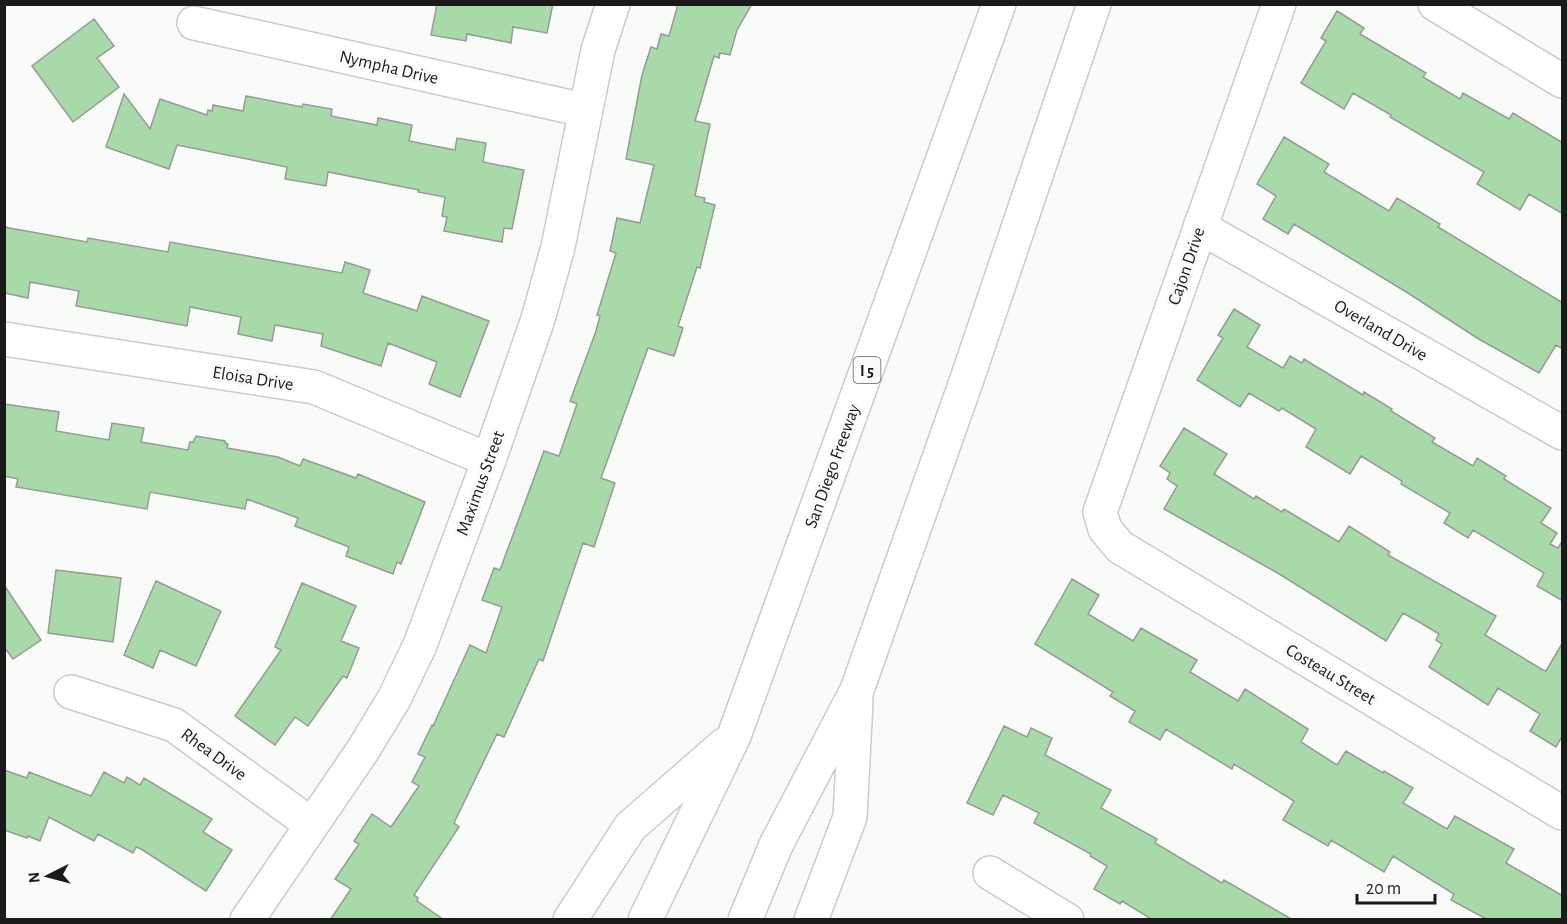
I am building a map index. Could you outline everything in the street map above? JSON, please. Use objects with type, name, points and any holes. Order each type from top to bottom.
[{"type":"main road","name":"Maximus Street","points":[[247,920],[363,750],[393,699],[420,645],[489,460],[538,319],[556,257],[598,50],[613,4]]},
{"type":"main road","name":"San Diego Freeway","points":[[645,920],[734,736],[999,4]]},
{"type":"main road","points":[[745,920],[776,845],[857,690],[971,368],[1094,4]]},
{"type":"main road","name":"Cajon Drive","points":[[1105,529],[1100,512],[1279,4]]},
{"type":"main road","points":[[1435,4],[1563,81]]},
{"type":"main road","name":"Nympha Drive","points":[[194,23],[584,110]]},
{"type":"main road","name":"Overland Drive","points":[[1200,227],[1563,434]]},
{"type":"main road","name":"Eloisa Drive","points":[[4,339],[314,387],[489,460]]},
{"type":"main road","name":"Costeau Street","points":[[1105,529],[1120,547],[1563,813]]},
{"type":"main road","points":[[812,920],[850,817],[857,690]]},
{"type":"main road","name":"Rhea Drive","points":[[71,692],[174,725],[312,825]]},
{"type":"main road","points":[[570,920],[630,827],[734,736]]},
{"type":"main road","points":[[990,873],[1067,920]]},
{"type":"building","points":[[437,4],[553,4],[547,33],[513,27],[511,43],[467,34],[466,41],[431,35]]},
{"type":"building","points":[[678,4],[752,4],[737,30],[730,55],[720,53],[719,58],[714,56],[695,121],[710,124],[695,196],[705,198],[704,202],[715,205],[700,268],[697,267],[678,326],[683,328],[674,356],[648,348],[601,478],[615,483],[594,547],[583,543],[543,661],[539,659],[504,737],[497,734],[454,823],[459,827],[414,895],[418,898],[417,901],[444,920],[330,920],[351,889],[335,879],[359,844],[354,841],[372,814],[391,827],[419,786],[412,782],[425,757],[418,754],[470,645],[486,653],[502,607],[482,600],[494,568],[500,570],[544,451],[559,456],[577,404],[570,401],[596,331],[600,316],[597,315],[616,253],[610,251],[617,218],[640,223],[654,165],[626,159],[642,75],[651,47],[657,49],[661,34],[669,36]]},
{"type":"building","points":[[1337,11],[1364,28],[1360,34],[1426,73],[1423,77],[1460,99],[1463,93],[1509,119],[1513,113],[1563,143],[1563,214],[1529,194],[1520,210],[1477,184],[1484,172],[1390,117],[1391,115],[1353,93],[1344,109],[1301,83],[1326,41],[1321,38]]},
{"type":"building","points":[[94,19],[114,46],[97,58],[119,87],[73,122],[32,66]]},
{"type":"building","points":[[124,94],[150,129],[160,99],[207,115],[208,110],[212,111],[213,105],[243,111],[246,96],[302,107],[303,104],[332,109],[331,116],[377,125],[378,118],[412,125],[409,141],[455,150],[457,138],[486,143],[483,162],[524,170],[512,229],[504,228],[502,242],[444,231],[447,217],[442,216],[445,197],[328,172],[326,186],[285,179],[287,167],[177,145],[169,169],[106,147]]},
{"type":"building","points":[[1284,137],[1329,164],[1324,172],[1389,211],[1397,198],[1440,224],[1438,227],[1563,303],[1563,349],[1556,345],[1539,373],[1477,338],[1294,224],[1288,234],[1263,219],[1276,196],[1257,184]]},
{"type":"building","points":[[4,227],[87,242],[88,238],[168,252],[170,242],[342,273],[345,262],[370,270],[363,293],[417,311],[422,296],[489,321],[460,397],[429,384],[437,362],[388,343],[381,366],[321,346],[323,334],[275,325],[272,341],[238,334],[241,317],[190,307],[187,326],[76,306],[79,291],[30,282],[28,298],[4,293]]},
{"type":"building","points":[[1234,309],[1260,325],[1247,347],[1283,368],[1290,356],[1302,363],[1304,359],[1363,395],[1364,392],[1392,409],[1391,411],[1435,438],[1432,442],[1473,466],[1477,458],[1506,476],[1504,479],[1551,508],[1541,523],[1557,533],[1550,544],[1558,548],[1563,540],[1563,601],[1537,586],[1544,573],[1473,530],[1468,538],[1444,523],[1450,513],[1401,484],[1402,481],[1361,456],[1350,474],[1306,447],[1316,429],[1282,408],[1279,411],[1249,393],[1240,407],[1197,380],[1223,338],[1218,335]]},
{"type":"building","points":[[4,404],[59,412],[56,431],[109,440],[112,423],[144,428],[141,442],[188,450],[190,442],[193,442],[196,436],[225,441],[228,444],[227,448],[278,457],[300,466],[303,459],[356,478],[358,474],[425,502],[401,564],[397,562],[393,574],[346,556],[349,547],[295,526],[298,518],[247,499],[245,509],[150,492],[147,509],[16,487],[18,479],[4,476]]},
{"type":"building","points":[[1184,428],[1227,454],[1214,474],[1254,499],[1256,496],[1282,512],[1284,509],[1339,542],[1349,526],[1390,552],[1388,555],[1496,616],[1485,635],[1543,670],[1546,671],[1563,642],[1563,735],[1556,747],[1530,731],[1540,714],[1498,688],[1488,705],[1429,667],[1442,644],[1436,640],[1439,634],[1421,623],[1403,613],[1386,641],[1281,575],[1164,509],[1177,486],[1167,479],[1170,473],[1160,466]]},
{"type":"building","points":[[56,570],[121,578],[113,642],[48,633]]},
{"type":"building","points":[[1072,579],[1099,595],[1088,614],[1133,641],[1141,628],[1197,660],[1190,672],[1238,701],[1245,689],[1308,729],[1301,742],[1337,765],[1346,751],[1413,788],[1403,803],[1447,829],[1455,816],[1514,849],[1506,863],[1563,896],[1563,920],[1488,920],[1451,900],[1454,894],[1393,856],[1384,872],[1331,840],[1328,846],[1283,820],[1294,801],[1234,764],[1232,769],[1166,729],[1160,740],[1129,722],[1135,711],[1110,696],[1113,692],[1035,644]]},
{"type":"building","points":[[156,581],[221,611],[196,666],[160,650],[153,668],[124,655]]},
{"type":"building","points":[[302,583],[356,606],[341,641],[359,648],[347,678],[343,676],[308,726],[295,717],[275,745],[235,716],[281,650],[275,647]]},
{"type":"building","points":[[4,585],[41,640],[13,659],[4,647]]},
{"type":"building","points":[[1004,726],[1027,737],[1031,728],[1052,738],[1045,755],[1111,790],[1101,808],[1157,839],[1155,843],[1222,883],[1224,880],[1293,920],[1153,920],[1122,901],[1120,904],[1094,889],[1107,866],[1090,856],[1091,854],[1034,823],[1039,813],[1003,795],[993,815],[967,803]]},
{"type":"building","points":[[4,770],[27,778],[29,772],[91,796],[104,772],[124,783],[127,777],[140,785],[144,778],[212,819],[203,832],[232,850],[206,891],[141,849],[136,847],[133,853],[98,834],[94,841],[49,817],[40,841],[4,830]]}]
